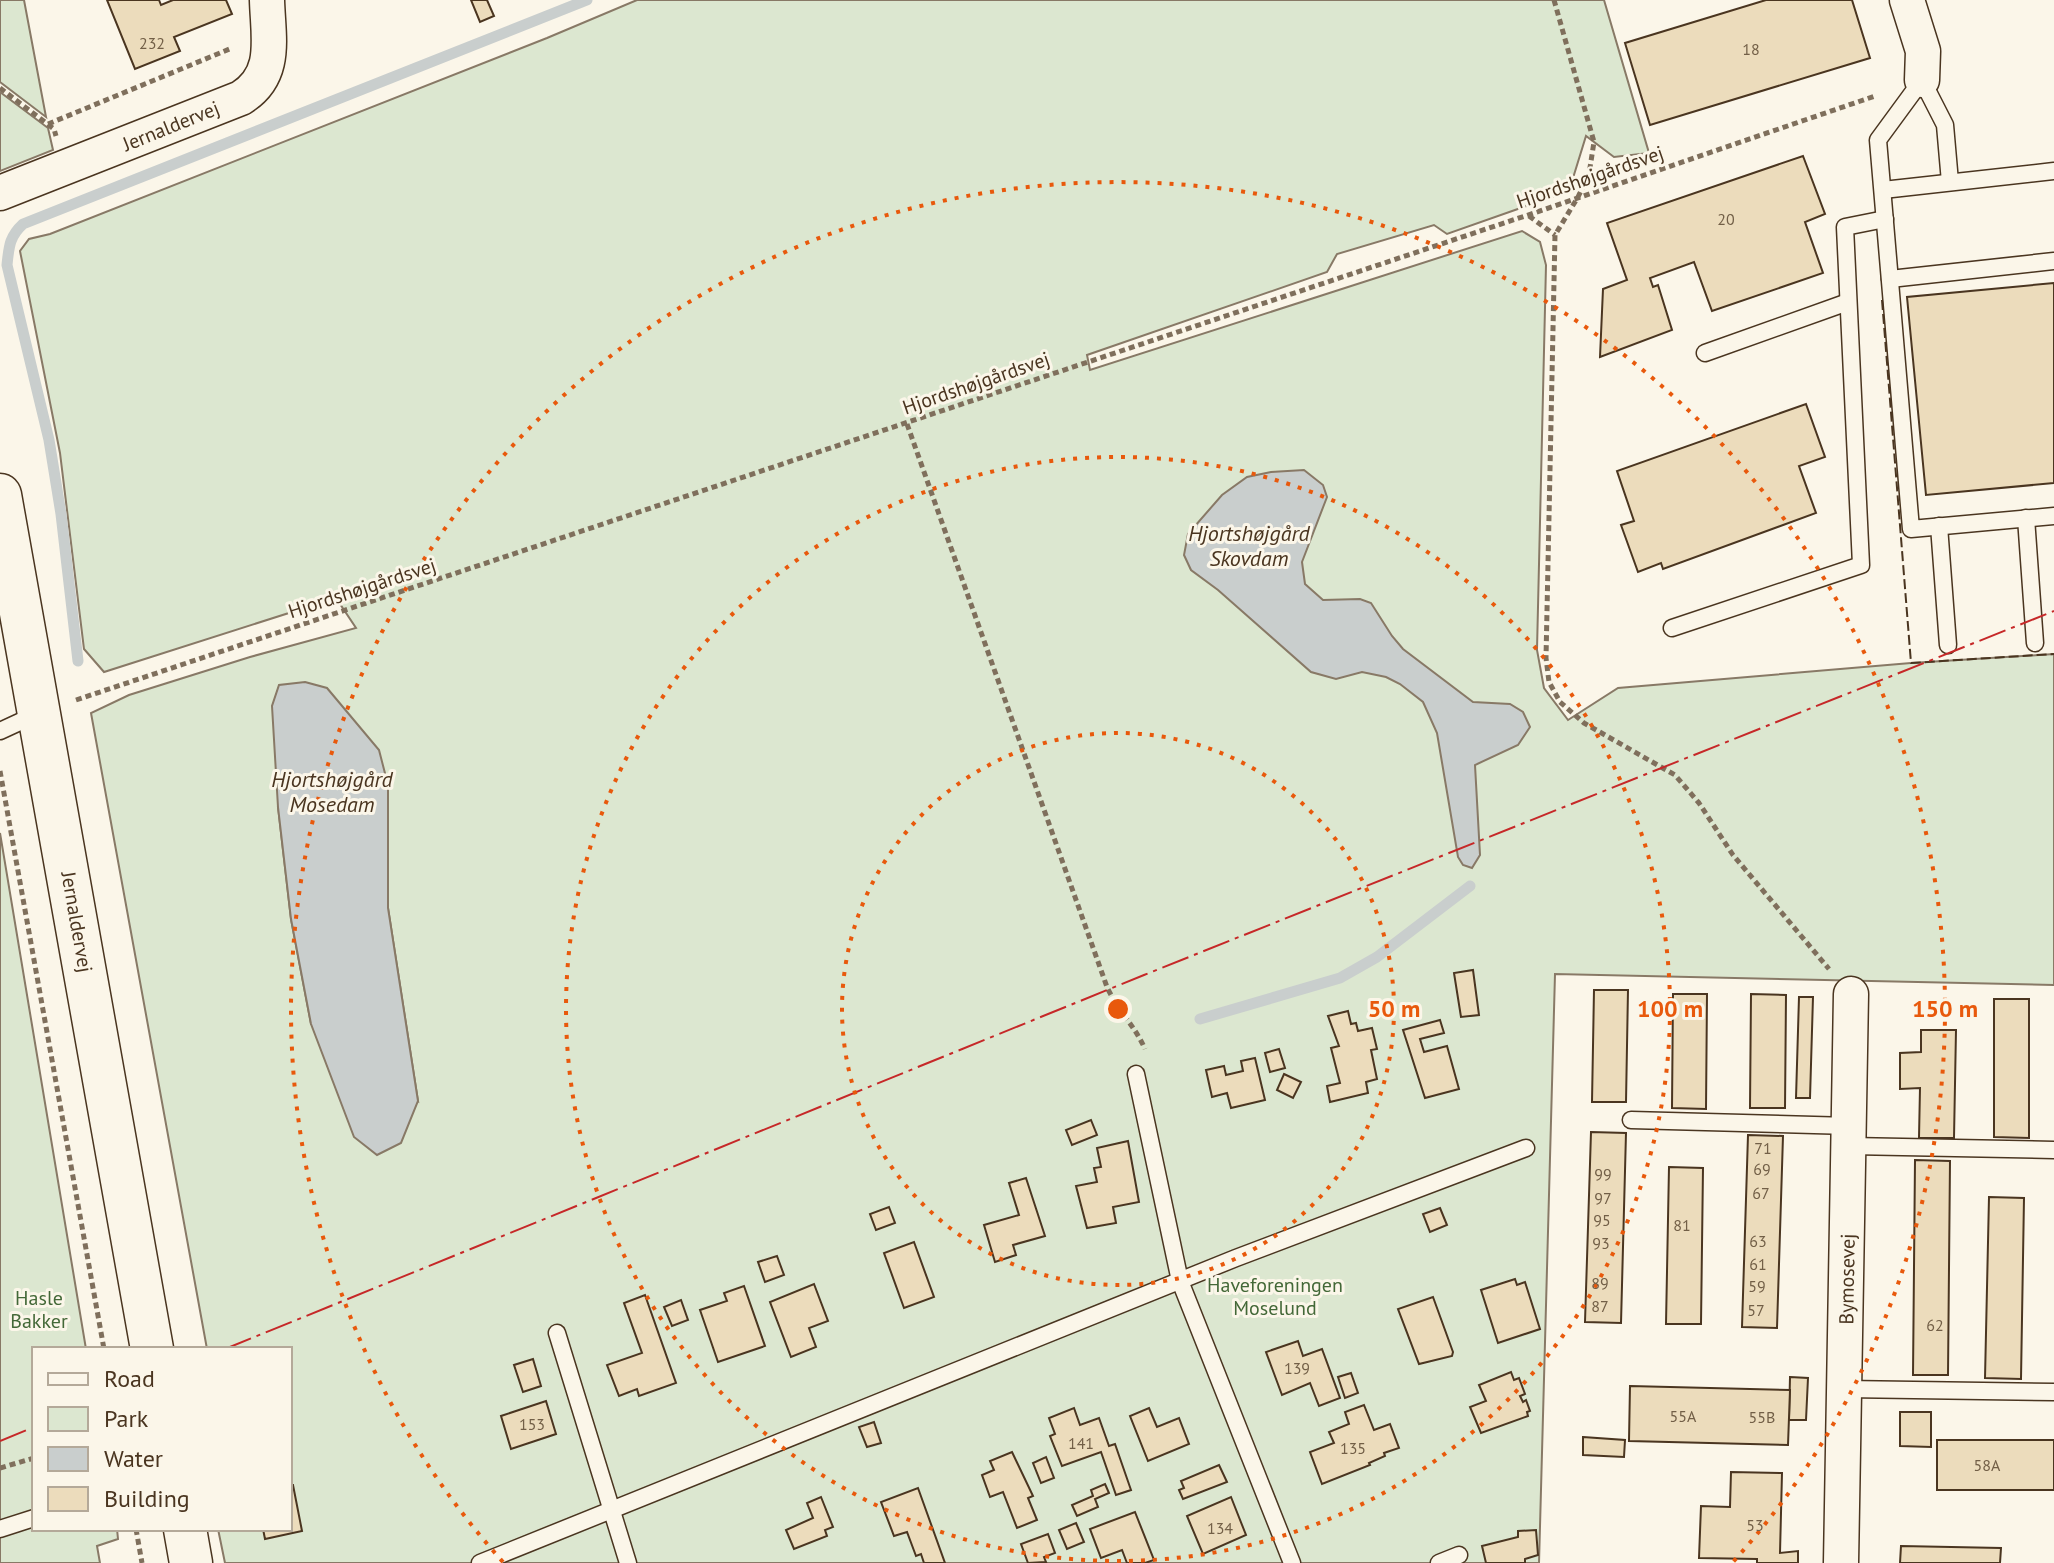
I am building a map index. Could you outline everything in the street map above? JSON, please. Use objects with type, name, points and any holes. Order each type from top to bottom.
[{"type":"street","name":"Jernaldervej","points":[[0,193],[241,98],[259,84],[266,72],[267,0]]},
{"type":"street","points":[[1907,0],[1923,51],[1922,80]]},
{"type":"street","name":"Jernaldervej","points":[[0,495],[152,1347]]},
{"type":"street","name":"Bymosevej","points":[[1841,1563],[1851,994]]},
{"type":"street","points":[[185,1531],[191,1563]]},
{"type":"lane","points":[[1950,182],[1945,125],[1922,80],[1878,140],[1911,529],[2054,516]]},
{"type":"lane","points":[[1883,190],[2054,171]]},
{"type":"lane","points":[[1672,628],[1861,565],[1845,227],[1885,219]]},
{"type":"lane","points":[[1890,279],[2054,261]]},
{"type":"lane","points":[[1705,353],[1848,302]]},
{"type":"lane","points":[[2026,518],[2035,643]]},
{"type":"lane","points":[[1939,526],[1948,645]]},
{"type":"lane","points":[[0,731],[40,713]]},
{"type":"lane","points":[[1136,1074],[1180,1281],[1292,1563]]},
{"type":"lane","points":[[1631,1120],[2054,1150]]},
{"type":"lane","points":[[480,1563],[1180,1281],[1526,1148]]},
{"type":"lane","points":[[557,1333],[628,1563]]},
{"type":"lane","points":[[1845,1389],[2054,1392]]},
{"type":"lane","points":[[0,1529],[32,1519]]},
{"type":"lane","points":[[1439,1563],[1459,1555]]},
{"type":"path","points":[[1554,0],[1594,142],[1589,174],[1555,235],[1546,658],[1549,682],[1560,702],[1584,723],[1675,775],[1699,803],[1733,855],[1851,994]]},
{"type":"path","points":[[48,124],[237,46],[268,43]]},
{"type":"path","name":"Hjordshøjgårdsvej","points":[[40,713],[907,424],[1922,80]]},
{"type":"path","points":[[0,88],[54,129],[63,169]]},
{"type":"path","points":[[1528,215],[1555,235]]},
{"type":"path","points":[[907,424],[1107,987],[1116,1008],[1140,1037],[1149,1055],[1136,1062],[1136,1074]]},
{"type":"path","points":[[0,771],[104,1347]]},
{"type":"path","points":[[0,1468],[32,1459]]},
{"type":"path","points":[[136,1531],[142,1563]]},
{"type":"green space","points":[[0,0],[24,0],[46,117],[0,82]]},
{"type":"green space","name":"Haveforeningen Moselund","points":[[637,0],[1604,0],[1649,153],[1614,157],[1586,136],[1569,191],[1447,234],[1434,225],[1337,254],[1327,272],[1087,355],[1090,370],[1522,231],[1540,242],[1546,265],[1537,650],[1544,688],[1568,720],[1618,688],[2054,654],[2054,985],[1555,974],[1539,1563],[225,1563],[218,1531],[292,1531],[292,1347],[207,1347],[91,713],[129,695],[356,628],[336,598],[104,672],[84,649],[60,453],[20,251],[29,239],[50,234]],"holes":[[[388,785],[388,908],[418,1101],[311,1024],[291,919],[278,807]]]},
{"type":"green space","points":[[0,92],[48,128],[53,150],[0,171]]},
{"type":"green space","name":"Hasle Bakker","points":[[0,833],[86,1347],[32,1347],[32,1531],[117,1531],[118,1539],[97,1546],[100,1563],[0,1563]]},
{"type":"water","name":"Hjortshøjgård Skovdam","points":[[1304,470],[1323,485],[1327,497],[1302,562],[1305,584],[1323,600],[1360,599],[1371,603],[1403,649],[1473,702],[1510,704],[1523,712],[1530,727],[1518,745],[1475,765],[1480,855],[1472,868],[1463,865],[1458,857],[1437,733],[1423,702],[1386,677],[1362,672],[1336,679],[1311,672],[1191,570],[1184,555],[1188,534],[1222,495],[1247,477]]},
{"type":"water","name":"Hjortshøjgård Mosedam","points":[[305,682],[327,688],[379,750],[388,785],[388,908],[418,1101],[401,1143],[377,1155],[354,1137],[311,1024],[291,919],[278,807],[272,706],[279,685]]},
{"type":"building","points":[[107,0],[159,0],[161,5],[173,0],[226,0],[232,14],[174,37],[180,51],[135,69]]},
{"type":"building","points":[[471,0],[487,0],[494,16],[480,22]]},
{"type":"building","points":[[1766,0],[1852,0],[1870,58],[1650,125],[1625,43]]},
{"type":"building","points":[[1803,156],[1825,214],[1805,222],[1823,273],[1712,311],[1694,262],[1650,278],[1653,287],[1658,285],[1672,330],[1600,357],[1603,289],[1627,280],[1607,223]]},
{"type":"building","points":[[2054,283],[2054,483],[1926,495],[1907,297]]},
{"type":"building","points":[[1806,404],[1825,457],[1799,466],[1816,513],[1663,569],[1661,563],[1638,572],[1621,525],[1634,521],[1617,471]]},
{"type":"building","points":[[1473,970],[1479,1015],[1461,1017],[1454,973]]},
{"type":"building","points":[[1594,990],[1628,990],[1626,1102],[1592,1102]]},
{"type":"building","points":[[1673,994],[1707,994],[1706,1109],[1672,1108]]},
{"type":"building","points":[[1751,994],[1786,995],[1785,1108],[1750,1108]]},
{"type":"building","points":[[1799,997],[1813,997],[1810,1098],[1796,1098]]},
{"type":"building","points":[[1994,999],[2029,999],[2029,1138],[1994,1137]]},
{"type":"building","points":[[1348,1011],[1351,1024],[1356,1023],[1358,1031],[1372,1028],[1377,1049],[1371,1050],[1377,1079],[1366,1082],[1368,1093],[1330,1102],[1327,1086],[1340,1083],[1331,1048],[1339,1046],[1328,1016]]},
{"type":"building","points":[[1440,1020],[1444,1033],[1420,1039],[1424,1052],[1447,1046],[1459,1089],[1425,1098],[1403,1030]]},
{"type":"building","points":[[1921,1030],[1956,1030],[1954,1138],[1919,1138],[1920,1088],[1900,1089],[1900,1053],[1921,1052]]},
{"type":"building","points":[[1279,1049],[1285,1068],[1270,1072],[1265,1053]]},
{"type":"building","points":[[1255,1058],[1265,1100],[1231,1108],[1227,1093],[1212,1097],[1206,1070],[1224,1066],[1226,1075],[1243,1071],[1241,1061]]},
{"type":"building","points":[[1284,1074],[1301,1082],[1293,1098],[1277,1090]]},
{"type":"building","points":[[1091,1120],[1097,1135],[1072,1145],[1066,1130]]},
{"type":"building","points":[[1591,1132],[1626,1133],[1621,1323],[1585,1322]]},
{"type":"building","points":[[1748,1135],[1783,1136],[1777,1328],[1742,1327]]},
{"type":"building","points":[[1128,1141],[1139,1202],[1113,1207],[1116,1223],[1087,1228],[1076,1186],[1097,1182],[1094,1168],[1101,1167],[1097,1148]]},
{"type":"building","points":[[1915,1160],[1950,1161],[1948,1375],[1913,1375]]},
{"type":"building","points":[[1669,1167],[1703,1168],[1701,1324],[1666,1324]]},
{"type":"building","points":[[1026,1178],[1045,1236],[1013,1245],[1016,1255],[995,1262],[984,1225],[1019,1215],[1009,1183]]},
{"type":"building","points":[[1989,1197],[2024,1198],[2021,1379],[1985,1378]]},
{"type":"building","points":[[889,1207],[895,1223],[876,1230],[870,1214]]},
{"type":"building","points":[[1440,1208],[1447,1225],[1430,1232],[1423,1214]]},
{"type":"building","points":[[914,1242],[934,1297],[904,1308],[884,1253]]},
{"type":"building","points":[[777,1256],[784,1275],[765,1282],[758,1262]]},
{"type":"building","points":[[1515,1279],[1517,1285],[1525,1282],[1540,1329],[1498,1343],[1481,1290]]},
{"type":"building","points":[[814,1284],[828,1321],[809,1328],[816,1347],[791,1357],[770,1302]]},
{"type":"building","points":[[744,1286],[765,1346],[718,1362],[700,1310],[727,1301],[724,1293]]},
{"type":"building","points":[[645,1295],[676,1383],[639,1396],[637,1389],[619,1396],[607,1365],[642,1353],[624,1303]]},
{"type":"building","points":[[1433,1297],[1453,1352],[1452,1356],[1419,1364],[1398,1309]]},
{"type":"building","points":[[681,1300],[688,1320],[672,1326],[664,1307]]},
{"type":"building","points":[[1298,1341],[1303,1356],[1322,1349],[1340,1398],[1319,1406],[1310,1383],[1282,1395],[1266,1352]]},
{"type":"building","points":[[533,1359],[541,1386],[523,1392],[514,1365]]},
{"type":"building","points":[[1511,1372],[1514,1380],[1519,1378],[1525,1394],[1520,1396],[1523,1402],[1526,1400],[1530,1411],[1527,1412],[1528,1416],[1481,1433],[1470,1407],[1486,1401],[1479,1385]]},
{"type":"building","points":[[1351,1373],[1358,1393],[1345,1398],[1338,1377]]},
{"type":"building","points":[[1790,1377],[1808,1378],[1806,1420],[1789,1420]]},
{"type":"building","points":[[1630,1386],[1790,1390],[1788,1445],[1629,1441]]},
{"type":"building","points":[[546,1401],[556,1434],[511,1449],[501,1416]]},
{"type":"building","points":[[1364,1405],[1374,1430],[1390,1424],[1399,1448],[1384,1453],[1385,1456],[1370,1465],[1322,1484],[1310,1452],[1334,1443],[1329,1432],[1349,1424],[1345,1412]]},
{"type":"building","points":[[1074,1408],[1080,1425],[1099,1418],[1109,1446],[1115,1444],[1131,1490],[1116,1495],[1101,1452],[1062,1466],[1050,1436],[1055,1434],[1049,1418]]},
{"type":"building","points":[[1149,1408],[1157,1427],[1179,1418],[1189,1444],[1148,1461],[1130,1416]]},
{"type":"building","points":[[1900,1412],[1931,1412],[1931,1447],[1900,1446]]},
{"type":"building","points":[[874,1422],[881,1443],[867,1447],[859,1427]]},
{"type":"building","points":[[1583,1437],[1625,1440],[1624,1457],[1583,1455]]},
{"type":"building","points":[[1937,1440],[2054,1440],[2054,1490],[1937,1490]]},
{"type":"building","points":[[1012,1452],[1033,1496],[1028,1498],[1037,1520],[1017,1528],[1003,1492],[990,1497],[982,1475],[994,1470],[990,1461]]},
{"type":"building","points":[[1046,1457],[1054,1478],[1041,1483],[1033,1463]]},
{"type":"building","points":[[1219,1465],[1227,1482],[1183,1499],[1179,1490],[1184,1488],[1181,1481]]},
{"type":"building","points":[[1731,1472],[1782,1473],[1780,1553],[1798,1551],[1798,1563],[1699,1558],[1701,1506],[1730,1507]]},
{"type":"building","points":[[1105,1484],[1109,1493],[1095,1499],[1098,1507],[1077,1516],[1072,1505],[1093,1496],[1091,1490]]},
{"type":"building","points":[[293,1485],[302,1531],[265,1539],[263,1531],[292,1531]]},
{"type":"building","points":[[918,1488],[945,1563],[924,1563],[921,1554],[916,1556],[907,1532],[894,1536],[881,1502]]},
{"type":"building","points":[[821,1497],[833,1527],[825,1530],[827,1536],[794,1549],[786,1530],[813,1518],[807,1503]]},
{"type":"building","points":[[1231,1497],[1246,1535],[1203,1554],[1187,1516]]},
{"type":"building","points":[[1135,1512],[1154,1560],[1127,1563],[1122,1550],[1101,1558],[1090,1529]]},
{"type":"building","points":[[1076,1523],[1084,1542],[1067,1549],[1059,1530]]},
{"type":"building","points":[[1536,1530],[1538,1555],[1525,1559],[1525,1563],[1486,1563],[1482,1546],[1518,1537],[1518,1531]]},
{"type":"building","points":[[1048,1534],[1055,1553],[1044,1557],[1046,1562],[1028,1563],[1021,1544]]},
{"type":"building","points":[[1901,1546],[2001,1548],[2000,1563],[1900,1563]]},
{"type":"waterway","points":[[78,661],[49,440],[7,265],[10,243],[18,229],[23,224],[587,0]]},
{"type":"waterway","points":[[1200,1019],[1340,978],[1377,957],[1470,886]]},
{"type":"fence","points":[[1882,300],[1911,663],[2054,654]]},
{"type":"power","points":[[230,1347],[1144,975],[2054,611]]},
{"type":"power","points":[[0,1441],[32,1428]]}]
